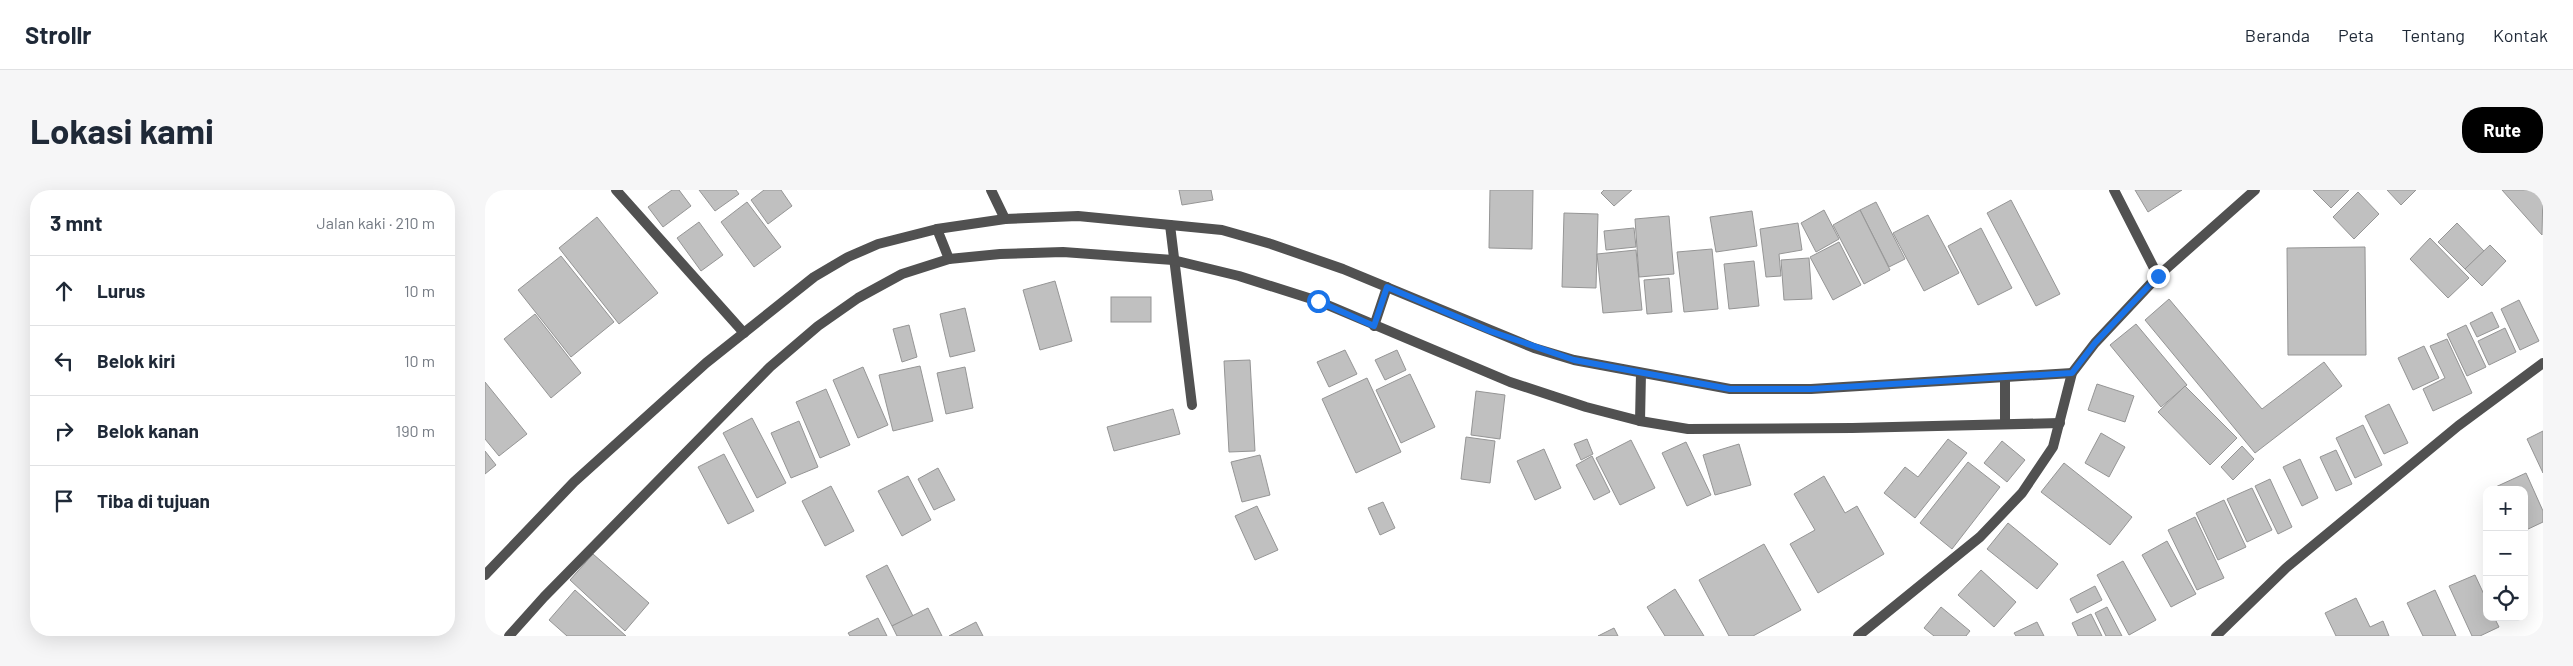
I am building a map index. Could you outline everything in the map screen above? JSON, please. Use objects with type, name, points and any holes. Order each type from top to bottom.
[{"type":"street","points":[[616,190],[744,333]]},
{"type":"street","points":[[991,190],[1005,219]]},
{"type":"street","points":[[2114,190],[2158,276]]},
{"type":"street","points":[[1858,636],[1980,536],[2016,499],[2053,447],[2072,373],[2095,343],[2158,276],[2255,190]]},
{"type":"street","points":[[485,575],[574,482],[706,363],[814,276],[848,257],[879,244],[937,229],[1005,219],[1078,216],[1222,230],[1271,244],[1343,269],[1534,348],[1574,360],[1730,389],[1811,389],[2072,373]]},
{"type":"street","points":[[1170,224],[1192,405]]},
{"type":"street","points":[[937,229],[949,259]]},
{"type":"street","points":[[509,636],[544,597],[770,367],[818,326],[884,283],[912,269],[949,259],[1063,252],[1173,260],[1257,281],[1318,301],[1510,382],[1586,407],[1640,421],[1688,429],[1852,428],[2060,423]]},
{"type":"street","points":[[1374,326],[1387,287]]},
{"type":"street","points":[[2216,636],[2287,568],[2458,426],[2543,363]]},
{"type":"street","points":[[1640,421],[1641,373]]},
{"type":"street","points":[[2005,378],[2005,424]]},
{"type":"building","points":[[672,190],[679,190],[691,206],[663,227],[648,207]]},
{"type":"building","points":[[699,190],[736,190],[739,194],[715,211]]},
{"type":"building","points":[[764,190],[781,190],[792,206],[768,224],[751,200]]},
{"type":"building","points":[[1179,190],[1211,190],[1213,200],[1182,205]]},
{"type":"building","points":[[1490,190],[1533,190],[1532,249],[1489,248]]},
{"type":"building","points":[[1604,190],[1632,190],[1614,206],[1601,193]]},
{"type":"building","points":[[2135,190],[2182,190],[2148,212]]},
{"type":"building","points":[[2313,190],[2349,190],[2331,208]]},
{"type":"building","points":[[2387,190],[2416,190],[2401,205]]},
{"type":"building","points":[[2502,190],[2543,190],[2542,235]]},
{"type":"building","points":[[2358,192],[2379,214],[2354,239],[2333,217]]},
{"type":"building","points":[[2011,200],[2060,294],[2036,306],[1987,213]]},
{"type":"building","points":[[747,202],[781,247],[754,267],[721,222]]},
{"type":"building","points":[[1876,202],[1905,259],[1889,267],[1860,210]]},
{"type":"building","points":[[1824,210],[1839,239],[1816,252],[1801,223]]},
{"type":"building","points":[[1860,210],[1890,270],[1864,284],[1833,225]]},
{"type":"building","points":[[1752,211],[1757,246],[1716,252],[1710,217]]},
{"type":"building","points":[[1564,213],[1598,214],[1596,288],[1562,287]]},
{"type":"building","points":[[1928,215],[1959,273],[1924,291],[1893,233]]},
{"type":"building","points":[[1669,216],[1674,274],[1639,277],[1635,219]]},
{"type":"building","points":[[597,217],[658,293],[619,324],[559,248]]},
{"type":"building","points":[[699,222],[723,255],[701,271],[677,238]]},
{"type":"building","points":[[1798,223],[1802,250],[1779,254],[1781,276],[1766,277],[1760,229]]},
{"type":"building","points":[[2457,223],[2484,251],[2465,269],[2438,242]]},
{"type":"building","points":[[1634,228],[1636,247],[1606,250],[1604,231]]},
{"type":"building","points":[[1981,228],[2012,288],[1978,305],[1948,246]]},
{"type":"building","points":[[2430,238],[2469,278],[2448,298],[2410,259]]},
{"type":"building","points":[[1839,242],[1861,285],[1833,300],[1810,257]]},
{"type":"building","points":[[2490,245],[2506,261],[2482,286],[2465,269]]},
{"type":"building","points":[[2365,247],[2366,355],[2288,355],[2287,248]]},
{"type":"building","points":[[1712,249],[1718,309],[1684,312],[1677,252]]},
{"type":"building","points":[[1636,250],[1642,310],[1603,313],[1597,254]]},
{"type":"building","points":[[561,256],[614,322],[571,357],[518,290]]},
{"type":"building","points":[[1809,258],[1812,299],[1784,300],[1781,260]]},
{"type":"building","points":[[1754,261],[1759,306],[1729,309],[1724,264]]},
{"type":"building","points":[[1669,278],[1672,312],[1647,314],[1644,280]]},
{"type":"building","points":[[1055,281],[1072,341],[1040,350],[1023,290]]},
{"type":"building","points":[[1111,297],[1151,297],[1151,322],[1111,322]]},
{"type":"building","points":[[2169,299],[2262,409],[2324,362],[2342,386],[2255,453],[2145,320]]},
{"type":"building","points":[[2519,300],[2539,341],[2520,350],[2501,309]]},
{"type":"building","points":[[965,308],[975,351],[950,357],[940,314]]},
{"type":"building","points":[[2492,312],[2499,327],[2477,337],[2470,323]]},
{"type":"building","points":[[535,314],[581,373],[551,398],[504,339]]},
{"type":"building","points":[[2136,324],[2187,385],[2161,407],[2110,345]]},
{"type":"building","points":[[909,325],[917,357],[902,362],[893,329]]},
{"type":"building","points":[[2466,325],[2486,367],[2467,376],[2447,334]]},
{"type":"building","points":[[2505,328],[2516,352],[2489,365],[2478,341]]},
{"type":"building","points":[[2447,339],[2472,393],[2433,411],[2423,389],[2445,378],[2430,346]]},
{"type":"building","points":[[2424,346],[2439,378],[2413,390],[2398,358]]},
{"type":"building","points":[[1345,350],[1357,374],[1329,387],[1317,362]]},
{"type":"building","points":[[1397,350],[1406,370],[1385,380],[1375,360]]},
{"type":"building","points":[[1250,360],[1255,451],[1229,452],[1224,361]]},
{"type":"building","points":[[920,366],[933,421],[893,431],[879,375]]},
{"type":"building","points":[[863,367],[888,425],[858,438],[833,380]]},
{"type":"building","points":[[965,367],[973,408],[946,414],[937,373]]},
{"type":"building","points":[[1410,374],[1435,427],[1401,443],[1376,390]]},
{"type":"building","points":[[1367,378],[1401,452],[1356,473],[1322,399]]},
{"type":"building","points":[[485,382],[527,434],[499,456],[485,439]]},
{"type":"building","points":[[2097,384],[2134,396],[2125,422],[2088,410]]},
{"type":"building","points":[[2185,386],[2237,438],[2210,465],[2158,412]]},
{"type":"building","points":[[826,389],[850,445],[820,458],[796,402]]},
{"type":"building","points":[[1476,391],[1505,395],[1500,439],[1471,435]]},
{"type":"building","points":[[2389,404],[2408,443],[2384,454],[2365,416]]},
{"type":"building","points":[[1173,409],[1180,434],[1114,451],[1107,427]]},
{"type":"building","points":[[752,418],[786,483],[757,498],[723,433]]},
{"type":"building","points":[[799,421],[818,467],[791,478],[771,433]]},
{"type":"building","points":[[2363,425],[2382,465],[2355,478],[2336,438]]},
{"type":"building","points":[[2543,431],[2543,473],[2527,439]]},
{"type":"building","points":[[2101,433],[2125,447],[2109,477],[2085,463]]},
{"type":"building","points":[[1466,437],[1495,441],[1490,483],[1461,479]]},
{"type":"building","points":[[1587,439],[1593,454],[1581,460],[1574,444]]},
{"type":"building","points":[[1948,439],[1967,453],[1915,518],[1884,493],[1905,467],[1918,477]]},
{"type":"building","points":[[1631,440],[1655,488],[1620,505],[1596,458]]},
{"type":"building","points":[[2002,441],[2025,460],[2007,482],[1984,463]]},
{"type":"building","points":[[1686,442],[1711,495],[1687,506],[1662,453]]},
{"type":"building","points":[[1739,444],[1751,485],[1715,495],[1703,455]]},
{"type":"building","points":[[2242,446],[2254,459],[2233,480],[2221,467]]},
{"type":"building","points":[[1544,449],[1561,488],[1535,500],[1517,461]]},
{"type":"building","points":[[2336,450],[2352,484],[2336,491],[2320,457]]},
{"type":"building","points":[[485,451],[496,465],[485,474]]},
{"type":"building","points":[[724,454],[754,511],[728,524],[698,467]]},
{"type":"building","points":[[1260,455],[1270,495],[1242,502],[1231,462]]},
{"type":"building","points":[[1592,456],[1610,492],[1594,500],[1576,465]]},
{"type":"building","points":[[2300,459],[2318,498],[2302,506],[2283,467]]},
{"type":"building","points":[[1968,462],[2000,487],[1952,549],[1920,523]]},
{"type":"building","points":[[2064,463],[2132,517],[2110,545],[2041,492]]},
{"type":"building","points":[[938,468],[955,500],[934,510],[918,479]]},
{"type":"building","points":[[2526,473],[2543,511],[2543,522],[2528,529],[2528,486],[2498,486]]},
{"type":"building","points":[[908,476],[931,520],[902,536],[878,491]]},
{"type":"building","points":[[1824,476],[1845,513],[1857,506],[1884,554],[1818,593],[1790,544],[1815,530],[1794,494]]},
{"type":"building","points":[[2270,479],[2292,527],[2278,534],[2255,486]]},
{"type":"building","points":[[831,486],[854,531],[825,546],[802,501]]},
{"type":"building","points":[[2252,488],[2272,530],[2247,542],[2227,499]]},
{"type":"building","points":[[2224,500],[2246,547],[2218,560],[2196,513]]},
{"type":"building","points":[[1383,502],[1395,528],[1380,535],[1368,508]]},
{"type":"building","points":[[1257,506],[1278,550],[1255,560],[1235,516]]},
{"type":"building","points":[[2195,517],[2224,578],[2197,590],[2168,530]]},
{"type":"building","points":[[2008,523],[2058,564],[2037,589],[1987,549]]},
{"type":"building","points":[[2167,541],[2196,594],[2171,607],[2142,555]]},
{"type":"building","points":[[1764,544],[1801,610],[1753,636],[1729,636],[1699,580]]},
{"type":"building","points":[[593,554],[649,603],[625,631],[570,580]]},
{"type":"building","points":[[2123,561],[2156,620],[2129,635],[2097,575]]},
{"type":"building","points":[[887,565],[913,616],[892,626],[866,576]]},
{"type":"building","points":[[1981,570],[2016,602],[1994,627],[1958,595]]},
{"type":"building","points":[[2475,575],[2483,592],[2483,621],[2496,621],[2499,627],[2480,636],[2472,636],[2449,586]]},
{"type":"building","points":[[2095,586],[2102,600],[2077,613],[2070,599]]},
{"type":"building","points":[[1675,589],[1704,636],[1665,636],[1647,607]]},
{"type":"building","points":[[575,590],[626,636],[567,636],[549,620]]},
{"type":"building","points":[[2435,590],[2456,636],[2423,636],[2407,603]]},
{"type":"building","points":[[2356,598],[2370,627],[2383,621],[2389,636],[2336,636],[2325,613]]},
{"type":"building","points":[[1941,607],[1970,631],[1966,636],[1934,636],[1924,628]]},
{"type":"building","points":[[2107,607],[2122,636],[2106,636],[2095,613]]},
{"type":"building","points":[[928,608],[942,636],[897,636],[892,626]]},
{"type":"building","points":[[2091,614],[2102,636],[2078,636],[2072,623]]},
{"type":"building","points":[[878,618],[887,636],[850,636],[848,633]]},
{"type":"building","points":[[976,622],[983,636],[949,636]]},
{"type":"building","points":[[2037,622],[2044,636],[2016,636],[2014,633]]},
{"type":"building","points":[[1614,628],[1618,636],[1598,636]]},
{"type":"route","points":[[1318,301],[1374,326],[1387,287],[1490,331],[1534,348],[1574,360],[1730,389],[1811,389],[2072,373],[2095,343],[2158,276]]}]
